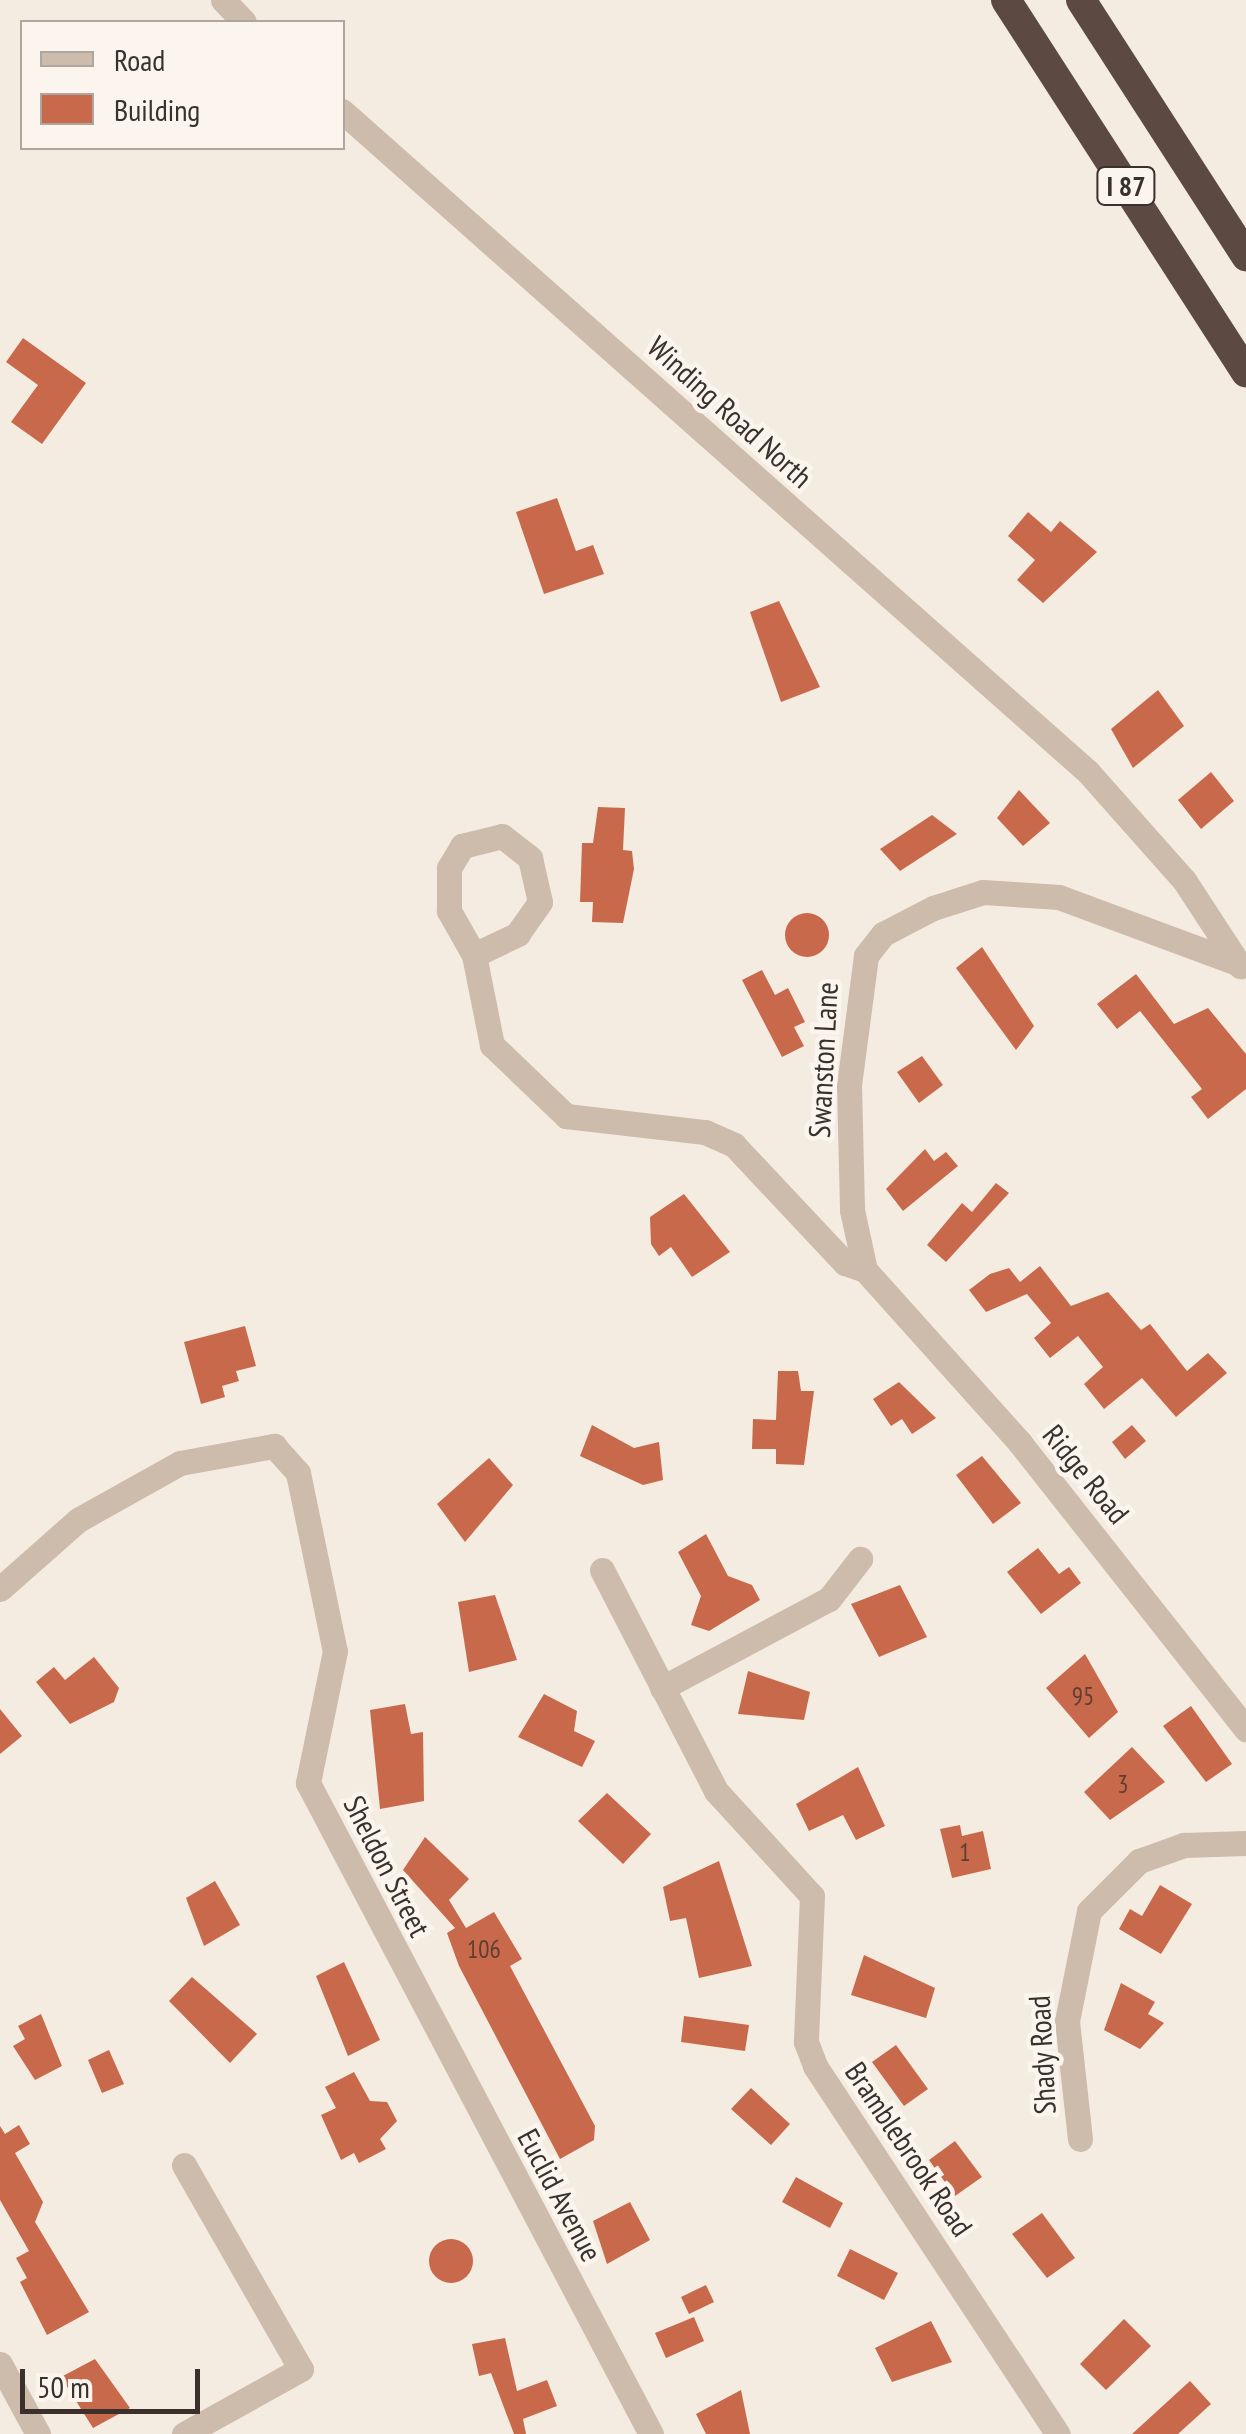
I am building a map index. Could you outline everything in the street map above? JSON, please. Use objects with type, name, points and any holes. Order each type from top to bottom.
[{"type":"highway","name":"I 87","points":[[1006,0],[1246,372]]},
{"type":"highway","name":"I 87","points":[[1081,0],[1246,256]]},
{"type":"street","points":[[224,0],[242,20]]},
{"type":"street","name":"Winding Road North","points":[[345,114],[1075,760],[1184,880],[1242,968]]},
{"type":"street","points":[[502,836],[530,858],[540,902],[518,934],[474,955],[449,911],[449,868],[462,846],[502,836]]},
{"type":"street","name":"Swanston Lane","points":[[865,1270],[852,1210],[849,1085],[858,976],[883,934],[983,892],[1059,897],[1242,968]]},
{"type":"street","name":"Ridge Road","points":[[474,955],[492,1045],[530,1089],[601,1126],[705,1132],[734,1146],[845,1263],[865,1270],[1020,1442],[1246,1729]]},
{"type":"street","name":"Sheldon Street","points":[[0,1589],[78,1520],[180,1463],[274,1446],[298,1473],[335,1651],[308,1783],[412,1987]]},
{"type":"street","points":[[602,1570],[662,1688],[830,1600],[860,1559]]},
{"type":"street","name":"Bramblebrook Road","points":[[662,1688],[716,1791],[812,1896],[806,2042],[815,2066],[1058,2434]]},
{"type":"street","name":"Shady Road","points":[[1080,2139],[1067,2021],[1090,1912],[1139,1861],[1184,1844],[1246,1842]]},
{"type":"street","name":"Euclid Avenue","points":[[412,1987],[651,2434]]},
{"type":"street","points":[[184,2165],[301,2369],[184,2434]]},
{"type":"street","points":[[0,2364],[38,2434]]},
{"type":"building","points":[[23,338],[86,383],[42,444],[11,422],[38,385],[6,362]]},
{"type":"building","points":[[557,498],[576,551],[593,545],[604,574],[544,594],[516,512]]},
{"type":"building","points":[[1028,512],[1051,532],[1060,521],[1097,552],[1043,603],[1017,580],[1035,560],[1008,536]]},
{"type":"building","points":[[779,601],[820,687],[781,702],[750,612]]},
{"type":"building","points":[[1158,690],[1184,726],[1133,768],[1111,729]]},
{"type":"building","points":[[1211,772],[1234,801],[1201,829],[1178,800]]},
{"type":"building","points":[[1019,790],[1050,823],[1023,846],[997,818]]},
{"type":"building","points":[[598,807],[625,808],[623,850],[632,851],[634,869],[623,923],[592,922],[593,902],[580,902],[582,843],[593,843]]},
{"type":"building","points":[[932,815],[957,834],[900,871],[880,849]]},
{"type":"building","points":[[807,913],[822,920],[829,935],[822,950],[807,957],[792,950],[785,935],[792,920]]},
{"type":"building","points":[[982,947],[1034,1026],[1016,1050],[956,968]]},
{"type":"building","points":[[762,970],[775,995],[788,988],[805,1022],[794,1027],[804,1046],[782,1057],[742,980]]},
{"type":"building","points":[[1136,974],[1174,1024],[1208,1008],[1246,1054],[1246,1089],[1208,1119],[1191,1097],[1202,1089],[1140,1011],[1117,1029],[1097,1004]]},
{"type":"building","points":[[922,1056],[943,1085],[919,1103],[897,1072]]},
{"type":"building","points":[[925,1149],[934,1161],[946,1152],[958,1166],[903,1211],[886,1189]]},
{"type":"building","points":[[996,1183],[1009,1193],[946,1262],[927,1245],[962,1203],[972,1212]]},
{"type":"building","points":[[684,1194],[730,1252],[692,1277],[671,1247],[659,1256],[651,1244],[650,1217]]},
{"type":"building","points":[[1040,1266],[1071,1306],[1108,1292],[1141,1330],[1150,1324],[1187,1371],[1208,1353],[1227,1373],[1176,1417],[1142,1378],[1104,1409],[1084,1384],[1103,1367],[1078,1336],[1050,1358],[1034,1338],[1051,1323],[1027,1294],[986,1312],[969,1290],[990,1274],[1009,1268],[1020,1282]]},
{"type":"building","points":[[245,1326],[256,1366],[236,1371],[239,1381],[222,1386],[225,1397],[201,1404],[184,1342]]},
{"type":"building","points":[[778,1371],[798,1371],[801,1391],[814,1391],[804,1465],[776,1464],[776,1449],[752,1449],[753,1419],[776,1420]]},
{"type":"building","points":[[899,1382],[936,1418],[912,1434],[902,1419],[891,1426],[873,1399]]},
{"type":"building","points":[[592,1425],[634,1448],[659,1442],[663,1480],[643,1485],[580,1456]]},
{"type":"building","points":[[1132,1425],[1146,1441],[1125,1459],[1112,1442]]},
{"type":"building","points":[[982,1456],[1021,1503],[993,1524],[956,1475]]},
{"type":"building","points":[[489,1458],[513,1485],[465,1542],[437,1504]]},
{"type":"building","points":[[706,1534],[728,1576],[752,1585],[760,1600],[709,1631],[691,1625],[701,1596],[678,1552]]},
{"type":"building","points":[[1038,1548],[1059,1574],[1069,1567],[1081,1583],[1041,1614],[1007,1572]]},
{"type":"building","points":[[900,1585],[927,1637],[879,1657],[851,1604]]},
{"type":"building","points":[[495,1595],[517,1660],[469,1672],[458,1602]]},
{"type":"building","points":[[1085,1654],[1118,1712],[1089,1738],[1046,1688]]},
{"type":"building","points":[[94,1657],[119,1688],[114,1702],[70,1724],[36,1682],[54,1667],[65,1680]]},
{"type":"building","points":[[748,1671],[810,1692],[804,1720],[738,1714]]},
{"type":"building","points":[[544,1694],[577,1711],[574,1731],[595,1741],[582,1767],[518,1737]]},
{"type":"building","points":[[405,1704],[411,1734],[423,1732],[424,1801],[380,1809],[370,1710]]},
{"type":"building","points":[[1191,1706],[1232,1764],[1206,1782],[1163,1726]]},
{"type":"building","points":[[0,1709],[22,1736],[0,1754]]},
{"type":"building","points":[[1132,1747],[1165,1782],[1110,1820],[1084,1792]]},
{"type":"building","points":[[858,1767],[885,1826],[856,1840],[843,1815],[809,1831],[796,1804]]},
{"type":"building","points":[[607,1793],[651,1834],[623,1864],[578,1821]]},
{"type":"building","points":[[960,1825],[962,1836],[983,1831],[991,1869],[952,1878],[940,1829]]},
{"type":"building","points":[[425,1837],[469,1879],[449,1900],[466,1928],[494,1912],[522,1959],[510,1966],[595,2126],[594,2140],[560,2159],[459,1966],[447,1933],[455,1928],[403,1870]]},
{"type":"building","points":[[719,1861],[752,1966],[699,1978],[686,1918],[670,1921],[663,1887]]},
{"type":"building","points":[[215,1881],[240,1925],[204,1946],[186,1898]]},
{"type":"building","points":[[1160,1885],[1192,1904],[1161,1954],[1119,1929],[1130,1909],[1142,1916]]},
{"type":"building","points":[[864,1955],[935,1988],[926,2018],[851,1995]]},
{"type":"building","points":[[344,1962],[380,2040],[348,2056],[316,1976]]},
{"type":"building","points":[[192,1977],[257,2034],[230,2063],[169,2001]]},
{"type":"building","points":[[1121,1983],[1155,2002],[1148,2014],[1164,2023],[1140,2049],[1104,2030]]},
{"type":"building","points":[[41,2014],[62,2066],[35,2080],[13,2046],[25,2039],[18,2026]]},
{"type":"building","points":[[684,2016],[749,2025],[745,2051],[681,2042]]},
{"type":"building","points":[[896,2045],[928,2089],[904,2106],[872,2062]]},
{"type":"building","points":[[109,2050],[124,2084],[102,2093],[88,2060]]},
{"type":"building","points":[[354,2072],[370,2101],[387,2102],[397,2121],[380,2139],[386,2149],[359,2163],[354,2153],[341,2160],[321,2115],[336,2108],[325,2087]]},
{"type":"building","points":[[751,2088],[790,2124],[771,2145],[731,2109]]},
{"type":"building","points":[[19,2125],[30,2144],[15,2153],[43,2202],[35,2222],[89,2312],[47,2335],[20,2282],[27,2278],[16,2258],[29,2251],[0,2200],[0,2126],[5,2134]]},
{"type":"building","points":[[955,2141],[982,2177],[955,2196],[929,2160]]},
{"type":"building","points":[[796,2177],[843,2203],[830,2228],[782,2202]]},
{"type":"building","points":[[630,2202],[650,2240],[607,2264],[593,2221]]},
{"type":"building","points":[[1042,2213],[1075,2258],[1047,2278],[1012,2234]]},
{"type":"building","points":[[451,2239],[467,2245],[473,2261],[467,2277],[451,2283],[435,2277],[429,2261],[435,2245]]},
{"type":"building","points":[[850,2249],[898,2273],[884,2300],[837,2276]]},
{"type":"building","points":[[706,2285],[714,2302],[689,2314],[681,2297]]},
{"type":"building","points":[[694,2317],[704,2341],[666,2358],[655,2333]]},
{"type":"building","points":[[1124,2319],[1151,2346],[1106,2390],[1080,2364]]},
{"type":"building","points":[[931,2321],[952,2362],[892,2382],[875,2348]]},
{"type":"building","points":[[505,2338],[517,2391],[547,2380],[557,2406],[523,2419],[526,2434],[514,2434],[491,2373],[479,2376],[472,2344]]},
{"type":"building","points":[[95,2359],[130,2408],[93,2428],[61,2377]]},
{"type":"building","points":[[1190,2381],[1211,2404],[1178,2434],[1132,2434]]},
{"type":"building","points":[[741,2390],[750,2434],[706,2434],[696,2414]]}]
